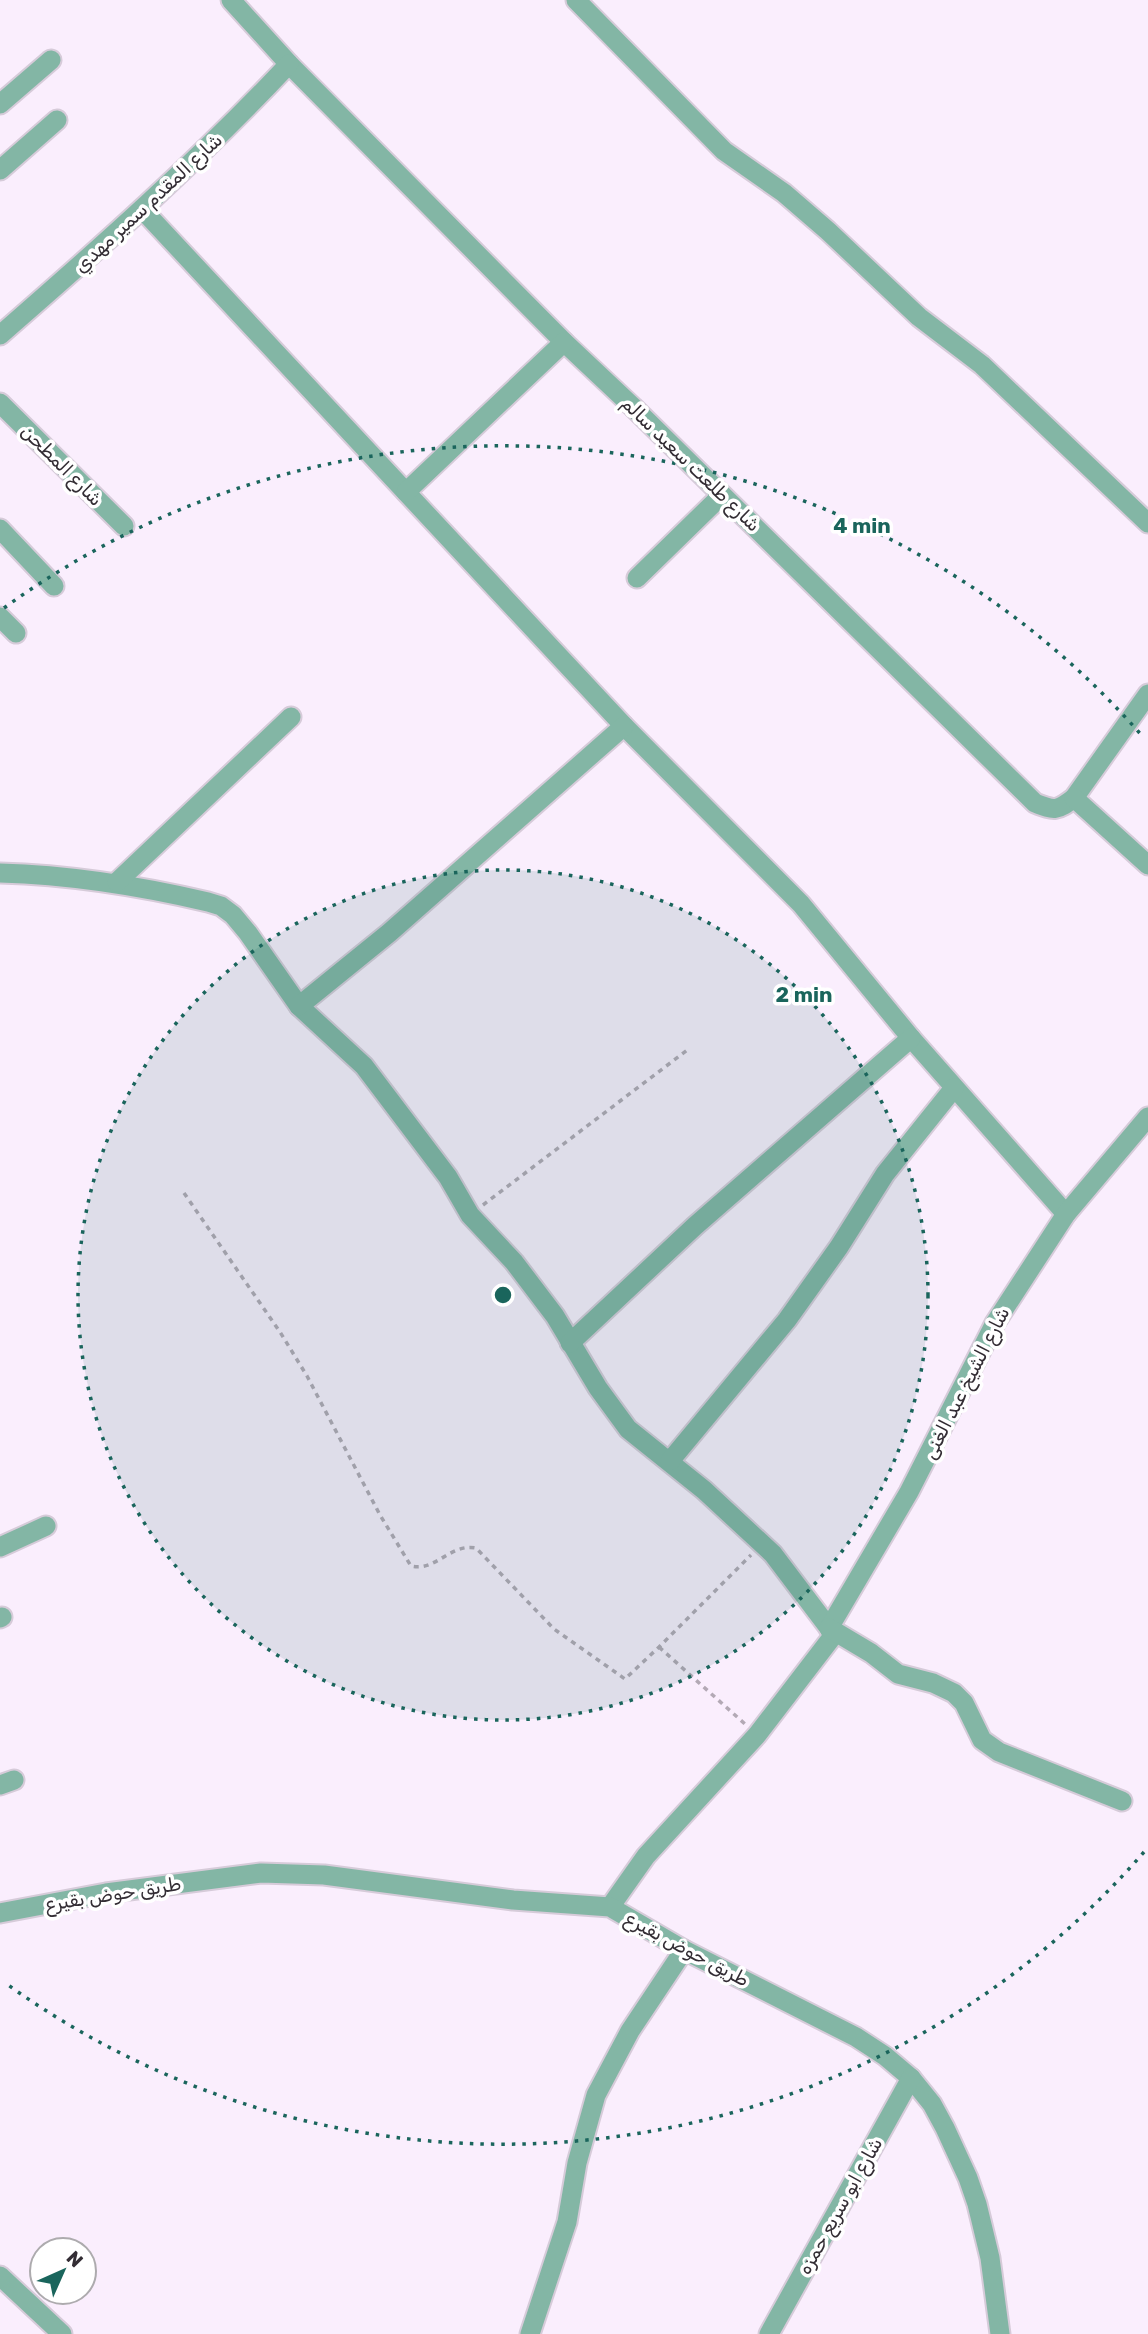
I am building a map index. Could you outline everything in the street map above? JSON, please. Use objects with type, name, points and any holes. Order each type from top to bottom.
[{"type":"street","name":"شارع طلعت سعيد سالم","points":[[231,0],[289,64],[564,342],[1035,803],[1052,810],[1061,808],[1074,798]]},
{"type":"street","points":[[576,0],[724,151],[783,193],[828,230],[919,317],[982,365],[1148,523]]},
{"type":"street","points":[[0,104],[51,60]]},
{"type":"street","name":"شارع المقدم سمير مهدي","points":[[0,335],[228,130],[289,64]]},
{"type":"street","points":[[0,170],[57,120]]},
{"type":"street","points":[[142,209],[624,726],[801,904],[911,1038],[1066,1214]]},
{"type":"street","points":[[406,492],[564,342]]},
{"type":"street","name":"شارع المطحن","points":[[0,403],[124,526]]},
{"type":"street","points":[[638,578],[722,495]]},
{"type":"street","points":[[0,529],[54,586]]},
{"type":"street","points":[[0,617],[16,633]]},
{"type":"street","points":[[1148,694],[1074,798],[1148,865]]},
{"type":"street","points":[[117,882],[291,717]]},
{"type":"street","points":[[299,1006],[389,933],[624,726]]},
{"type":"street","points":[[0,873],[117,882],[221,906],[233,915],[299,1006],[364,1066],[448,1177],[470,1215],[514,1262],[555,1316],[611,1408],[628,1429],[670,1461],[773,1554],[829,1628],[871,1653],[898,1674],[933,1683],[954,1693],[964,1703],[978,1735],[999,1752],[1122,1801]]},
{"type":"street","points":[[570,1343],[704,1218],[911,1038]]},
{"type":"street","points":[[670,1461],[794,1311],[885,1174],[954,1088]]},
{"type":"street","name":"شارع الشيخ عبد الغنى","points":[[757,1735],[832,1636],[829,1628],[919,1473],[995,1323],[1066,1214],[1148,1117]]},
{"type":"street","points":[[0,1547],[46,1526]]},
{"type":"street","points":[[610,1907],[646,1856],[757,1735]]},
{"type":"street","name":"طريق حوض بقيرع","points":[[0,1913],[119,1891],[261,1873],[324,1875],[513,1900],[610,1907],[684,1950],[856,2037],[911,2078],[932,2104],[946,2128],[968,2178],[990,2258],[1000,2334]]},
{"type":"street","points":[[530,2334],[564,2231],[596,2095],[630,2031],[684,1950]]},
{"type":"street","name":"شارع ابو سريع حمزه","points":[[769,2334],[911,2078]]},
{"type":"street","points":[[0,2276],[62,2334]]},
{"type":"path","points":[[470,1215],[690,1048]]},
{"type":"path","points":[[184,1193],[280,1332],[307,1376],[380,1515],[411,1566],[429,1565],[457,1548],[476,1548],[554,1629],[625,1679],[762,1544]]},
{"type":"path","points":[[659,1647],[757,1735]]}]
